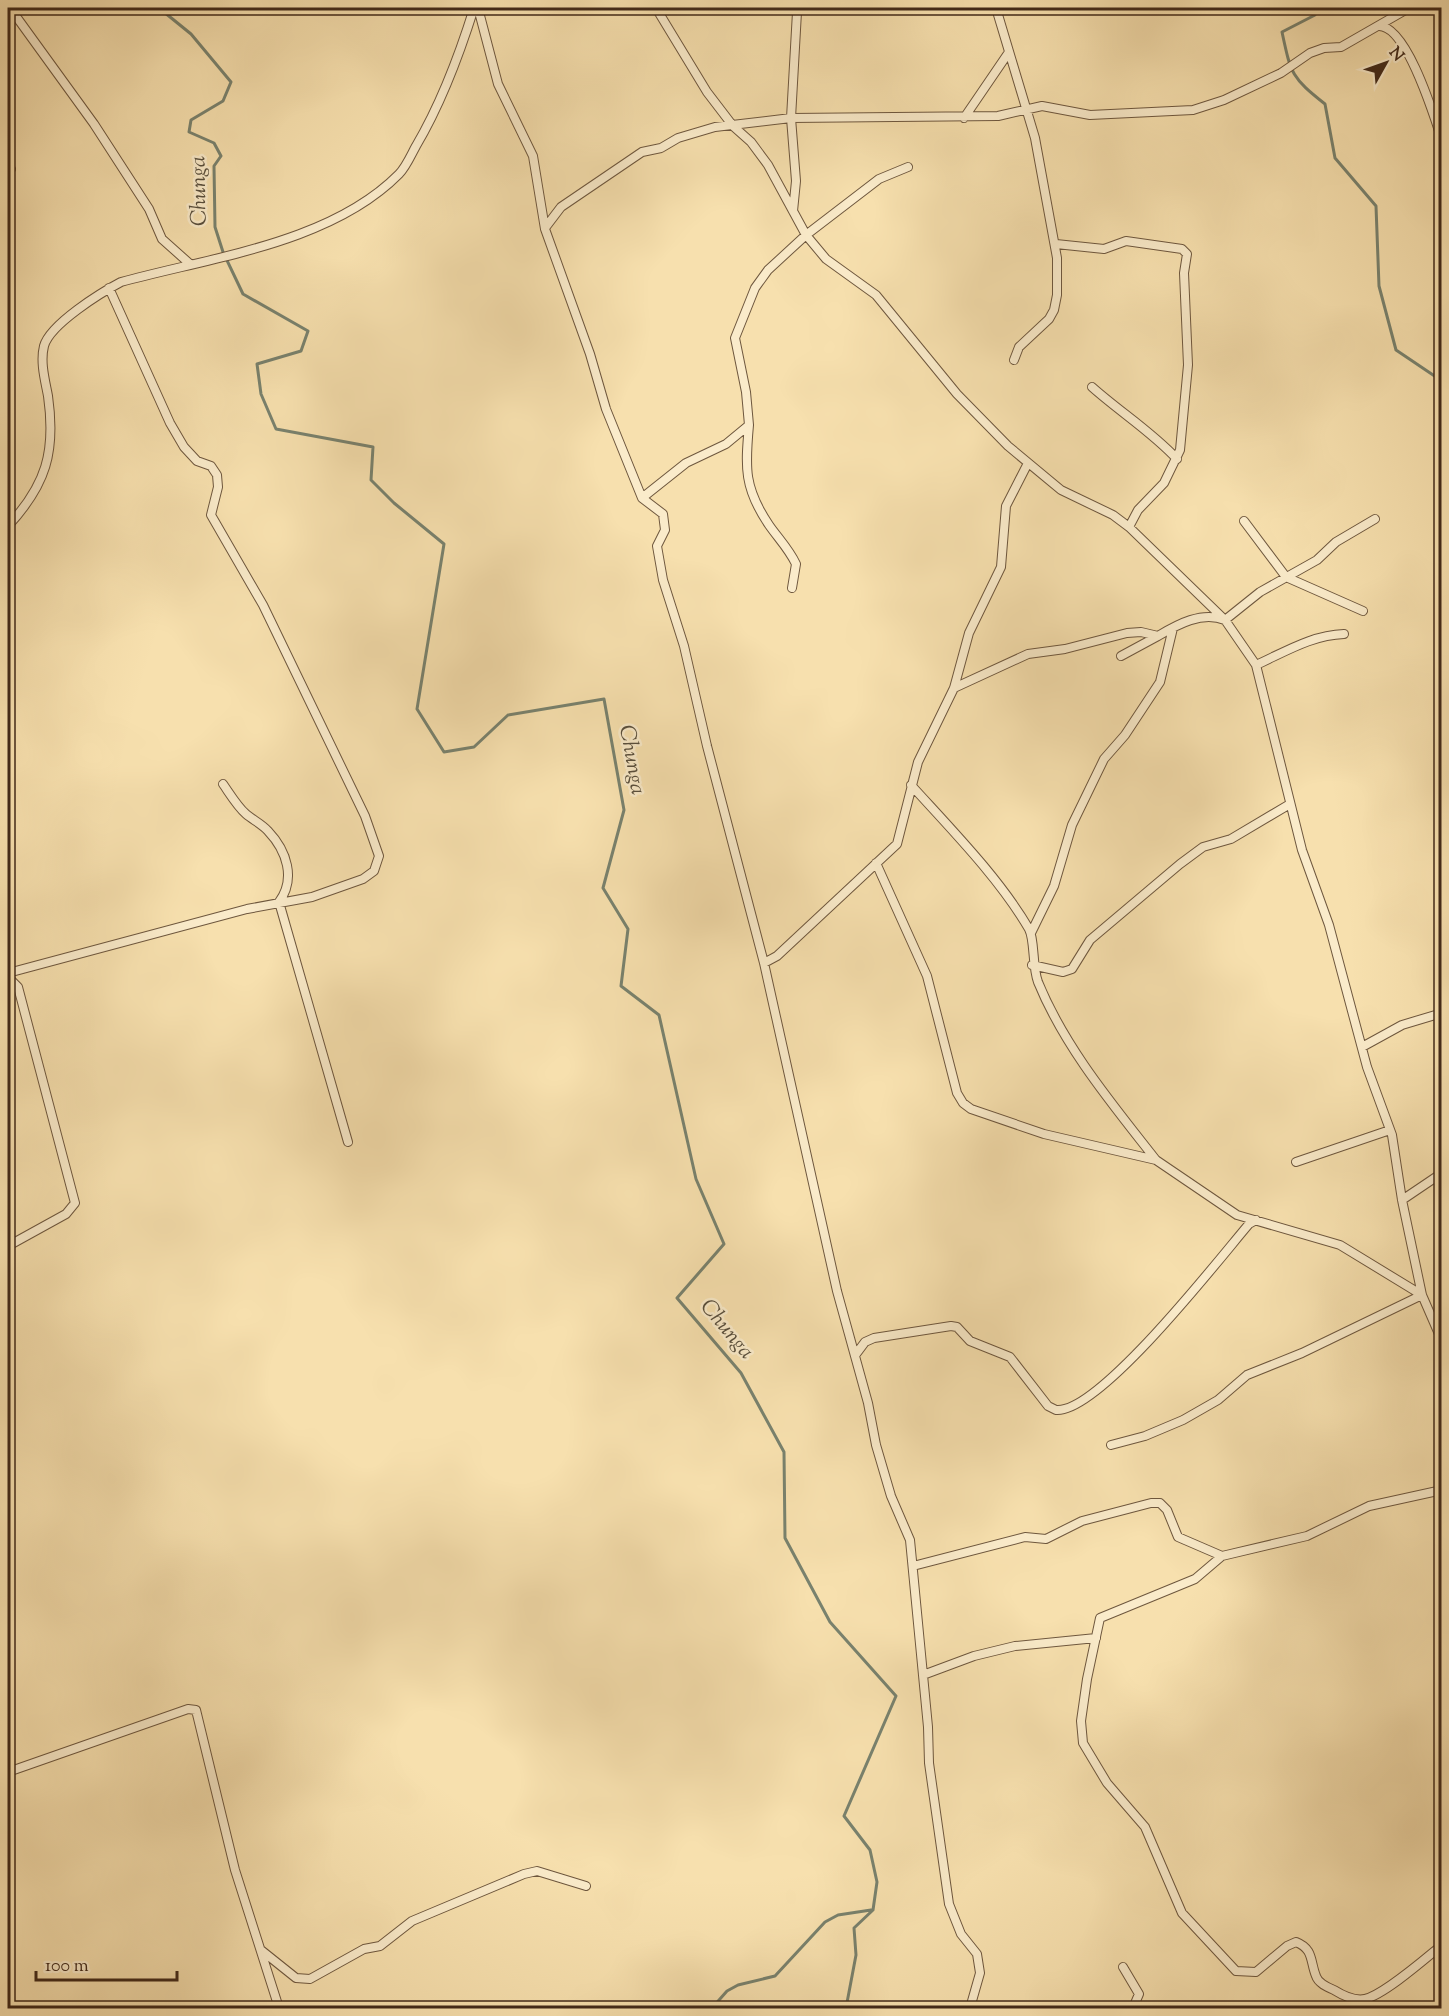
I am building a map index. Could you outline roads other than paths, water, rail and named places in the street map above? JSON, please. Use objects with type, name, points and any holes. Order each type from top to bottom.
[{"type":"street","points":[[10,8],[94,124],[149,209],[162,239],[190,264]]},
{"type":"street","points":[[8,526],[31,499],[50,453],[52,425],[43,363],[44,345],[59,324],[121,282],[230,254],[333,221],[356,209],[401,172],[438,109],[476,8]]},
{"type":"street","points":[[476,8],[498,84],[536,166],[545,229],[590,354],[606,409],[642,498],[663,514],[665,530],[657,546],[663,580],[684,646],[707,746],[764,963],[837,1292],[856,1354],[876,1445],[891,1496],[910,1540],[929,1763],[949,1904],[961,1934],[978,1953],[980,1972],[970,2008]]},
{"type":"street","points":[[655,8],[698,78],[733,126],[751,142],[768,165],[806,235],[832,264],[876,295],[957,394],[1028,462],[1061,490],[1113,515],[1129,527],[1225,620],[1256,665],[1302,850],[1329,924],[1362,1047],[1390,1130],[1422,1295],[1442,1341]]},
{"type":"street","points":[[996,8],[1035,138],[1046,204],[1056,244],[1057,303],[1049,319],[1019,347],[1014,360]]},
{"type":"street","points":[[545,229],[561,207],[642,152],[661,148],[678,138],[715,127],[791,118],[998,116],[1042,106],[1090,115],[1193,110],[1224,100],[1283,72],[1310,53],[1324,48],[1341,47],[1410,8]]},
{"type":"street","points":[[793,211],[796,181],[791,118],[799,9]]},
{"type":"street","points":[[1378,26],[1390,28],[1400,39],[1430,104],[1442,140]]},
{"type":"street","points":[[964,118],[1009,52]]},
{"type":"street","points":[[792,588],[796,564],[770,526],[748,487],[746,392],[735,338],[737,327],[755,288],[776,261],[879,179],[908,167]]},
{"type":"street","points":[[1056,244],[1104,249],[1126,241],[1185,250],[1188,365],[1182,440],[1177,459],[1164,483],[1138,510],[1129,527]]},
{"type":"street","points":[[8,1246],[66,1214],[75,1203],[18,987],[8,975],[279,902],[312,897],[363,879],[374,871],[379,856],[365,816],[263,605],[211,515],[218,487],[218,475],[211,466],[197,461],[184,447],[170,423],[109,288]]},
{"type":"street","points":[[1092,387],[1130,420],[1153,435],[1177,459]]},
{"type":"street","points":[[642,498],[686,463],[726,444],[748,425]]},
{"type":"street","points":[[764,963],[777,956],[897,844],[911,785],[928,738],[954,688],[969,633],[1001,567],[1009,494],[1028,462]]},
{"type":"street","points":[[1225,620],[1260,592],[1317,560],[1336,542],[1375,519]]},
{"type":"street","points":[[1244,521],[1286,578],[1363,611]]},
{"type":"street","points":[[1121,656],[1174,627],[1204,616],[1214,615],[1225,620]]},
{"type":"street","points":[[1174,627],[1160,682],[1125,735],[1104,759],[1072,825],[1054,886],[1031,933],[1032,965],[1038,983],[1065,1036],[1096,1083],[1156,1160],[1237,1215],[1340,1245],[1422,1295]]},
{"type":"street","points":[[954,688],[1028,654],[1065,649],[1127,633],[1141,632],[1158,636]]},
{"type":"street","points":[[1256,665],[1309,640],[1344,634]]},
{"type":"street","points":[[223,784],[245,813],[268,830],[282,851],[289,869],[289,884],[279,902],[348,1142]]},
{"type":"street","points":[[911,785],[1017,909],[1031,933]]},
{"type":"street","points":[[1032,965],[1063,972],[1072,969],[1090,940],[1180,864],[1203,847],[1231,839],[1290,804]]},
{"type":"street","points":[[876,863],[927,976],[957,1093],[963,1103],[971,1109],[1044,1134],[1156,1160]]},
{"type":"street","points":[[1362,1047],[1402,1025],[1442,1012]]},
{"type":"street","points":[[1296,1162],[1390,1130]]},
{"type":"street","points":[[1402,1200],[1442,1173]]},
{"type":"street","points":[[856,1354],[864,1342],[874,1338],[957,1327],[970,1341],[1010,1357],[1048,1406],[1060,1411],[1070,1408],[1129,1362],[1248,1224],[1256,1220]]},
{"type":"street","points":[[1111,1445],[1145,1436],[1183,1420],[1218,1400],[1247,1375],[1302,1353],[1422,1295]]},
{"type":"street","points":[[1442,1490],[1359,1510],[1307,1536],[1222,1556],[1195,1579],[1100,1618],[1081,1721],[1083,1743],[1107,1783],[1145,1827],[1182,1913],[1230,1966],[1241,1972],[1256,1972],[1287,1946],[1296,1942],[1307,1949],[1312,1956],[1315,1976],[1321,1983],[1339,1993],[1362,1999],[1398,1979],[1442,1945]]},
{"type":"street","points":[[914,1566],[1025,1537],[1046,1539],[1082,1521],[1151,1503],[1160,1503],[1167,1510],[1178,1537],[1222,1556]]},
{"type":"street","points":[[923,1675],[974,1656],[1015,1646],[1096,1638]]},
{"type":"street","points":[[8,1772],[157,1719],[189,1709],[196,1710],[235,1870],[279,2008]]},
{"type":"street","points":[[261,1950],[296,1978],[310,1979],[364,1949],[380,1946],[412,1920],[524,1874],[537,1871],[586,1886]]},
{"type":"street","points":[[1123,1967],[1139,1994],[1133,2008]]},
{"type":"waterway","name":"Chunga","points":[[159,8],[191,34],[231,82],[223,101],[191,120],[189,132],[214,143],[221,156],[214,166],[215,227],[223,252],[243,294],[308,331],[301,351],[257,364],[261,394],[276,429],[373,447],[371,480],[394,503],[444,544],[417,709],[444,752],[474,747],[508,715],[604,699],[624,810],[603,888],[628,929],[621,986],[659,1015],[696,1179],[724,1244],[677,1298],[741,1373],[784,1452],[785,1538],[830,1622],[896,1696],[844,1816],[870,1850],[877,1882],[873,1910],[854,1928],[856,1955],[846,2008]]},
{"type":"waterway","points":[[1320,8],[1315,15],[1282,32],[1288,57],[1294,74],[1325,104],[1335,158],[1376,206],[1379,286],[1396,350],[1442,381]]},
{"type":"waterway","points":[[1442,507],[1442,516]]},
{"type":"waterway","points":[[712,2008],[727,1991],[738,1985],[775,1976],[825,1922],[838,1915],[871,1910]]}]
